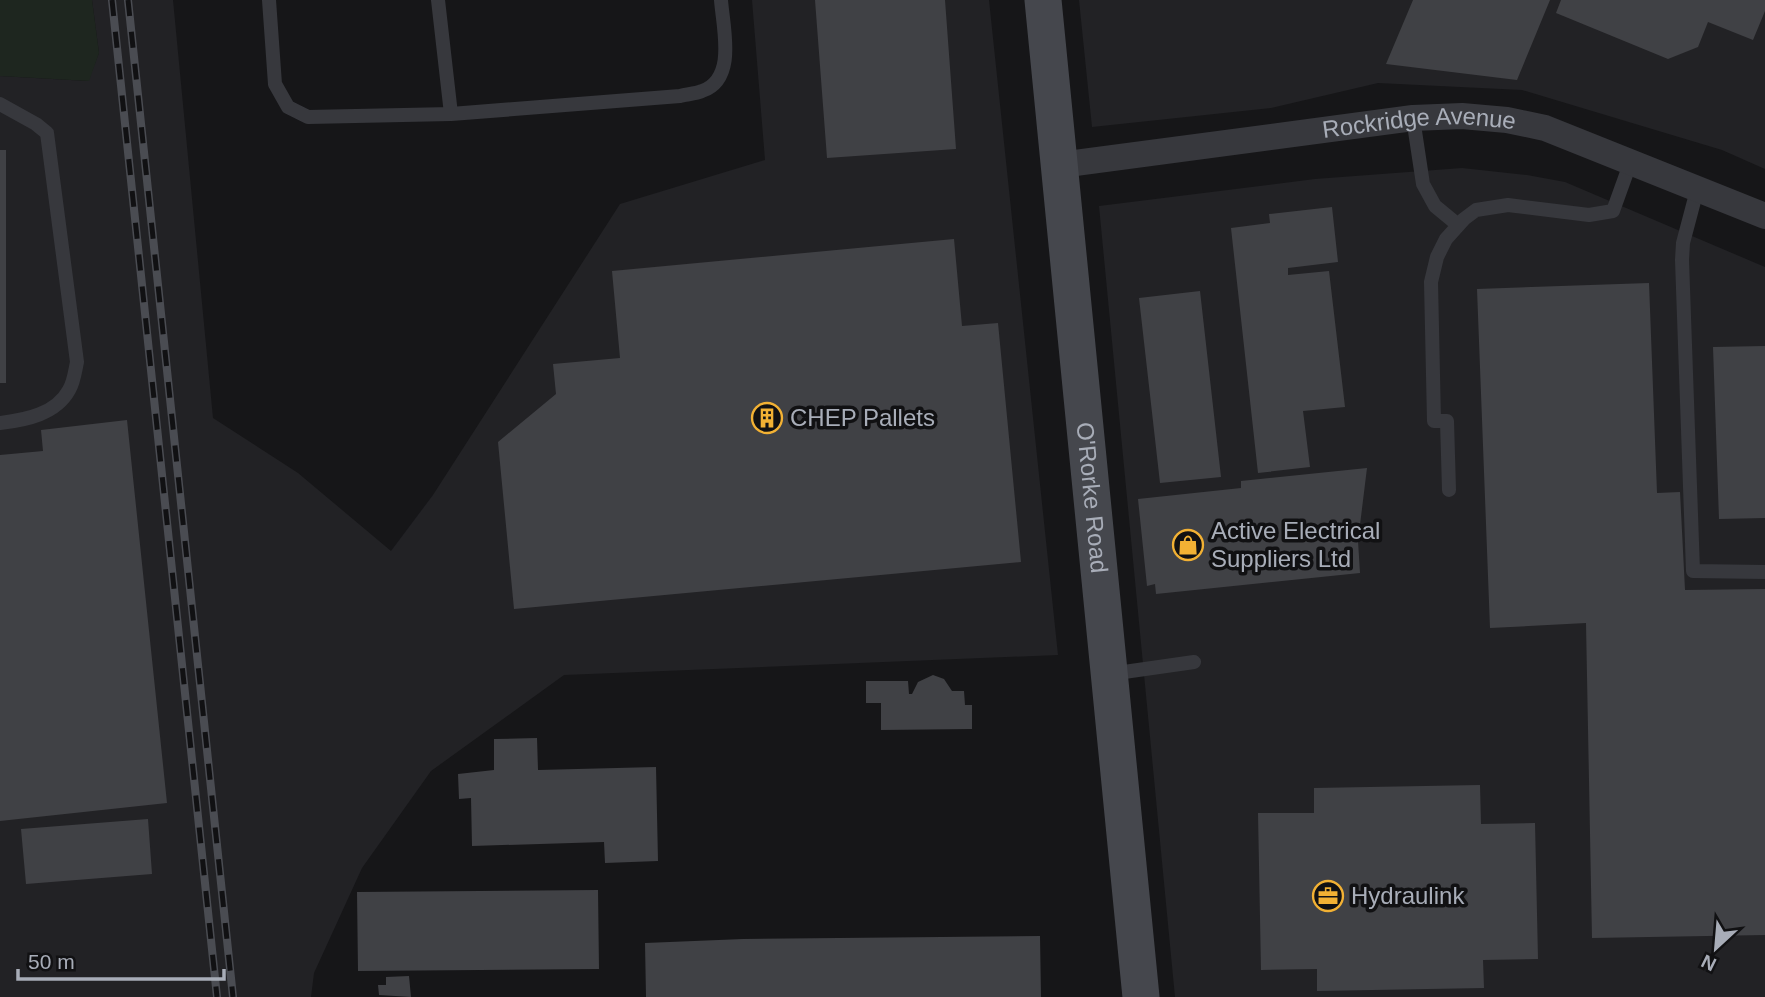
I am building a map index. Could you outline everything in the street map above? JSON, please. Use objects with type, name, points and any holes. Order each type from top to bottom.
[{"type":"street","name":"O'Rorke Road","points":[[1043,0],[1141,997]]},
{"type":"street","name":"Rockridge Avenue","points":[[1060,165],[1413,118],[1462,116],[1507,120],[1545,128],[1631,160],[1765,216]]},
{"type":"lane","points":[[270,0],[275,84],[288,107],[308,117],[451,114],[680,96],[705,91],[719,80],[726,66],[721,0]]},
{"type":"lane","points":[[438,0],[451,114]]},
{"type":"lane","points":[[0,104],[47,133],[77,362],[70,389],[60,402],[44,413],[0,423]]},
{"type":"lane","points":[[1413,118],[1423,184],[1435,206],[1458,225]]},
{"type":"lane","points":[[1449,490],[1447,421],[1434,421],[1431,282],[1437,257],[1446,239],[1476,210],[1508,205],[1589,215],[1613,211],[1631,160]]},
{"type":"lane","points":[[1698,190],[1683,243],[1682,261],[1693,571],[1765,572]]},
{"type":"lane","points":[[1110,674],[1194,662]]},
{"type":"shaded area","points":[[0,0],[92,0],[99,53],[89,81],[0,76]]},
{"type":"shaded area","points":[[92,0],[173,0],[213,418],[298,473],[391,551],[433,495],[620,204],[765,160],[752,0],[989,0],[1058,655],[564,675],[431,771],[362,868],[314,973],[311,997],[0,997],[0,76],[88,81],[99,53]]},
{"type":"shaded area","points":[[1079,0],[1765,0],[1765,169],[1722,150],[1522,90],[1378,83],[1271,108],[1092,127]]},
{"type":"shaded area","points":[[1462,168],[1565,182],[1765,267],[1765,997],[1175,997],[1099,206],[1315,179]]},
{"type":"building","points":[[815,0],[945,0],[956,149],[827,158]]},
{"type":"building","points":[[1413,0],[1550,0],[1517,80],[1386,64]]},
{"type":"building","points":[[1561,0],[1765,0],[1765,11],[1753,40],[1708,22],[1698,47],[1668,59],[1556,13]]},
{"type":"building","points":[[0,150],[6,150],[6,383],[0,383]]},
{"type":"building","points":[[1332,207],[1338,262],[1288,268],[1288,275],[1329,271],[1345,407],[1303,411],[1310,467],[1258,473],[1231,228],[1270,223],[1269,214]]},
{"type":"building","name":"CHEP Pallets","points":[[954,239],[962,326],[998,323],[1021,562],[514,609],[498,442],[556,394],[553,364],[620,358],[612,271]]},
{"type":"building","points":[[1649,283],[1657,493],[1680,492],[1685,590],[1765,589],[1765,935],[1592,938],[1586,623],[1490,628],[1477,289]]},
{"type":"building","points":[[1200,291],[1221,477],[1160,483],[1139,298]]},
{"type":"building","points":[[1765,346],[1765,518],[1719,519],[1713,347]]},
{"type":"building","points":[[127,420],[167,803],[0,821],[0,455],[43,451],[41,430]]},
{"type":"building","points":[[1367,468],[1358,541],[1360,573],[1156,594],[1155,584],[1147,586],[1138,499],[1241,488],[1241,481]]},
{"type":"building","points":[[933,675],[944,679],[952,691],[964,691],[965,705],[972,705],[972,729],[881,730],[881,703],[866,703],[866,681],[908,681],[909,694],[912,694],[918,682]]},
{"type":"building","points":[[537,738],[538,770],[656,767],[658,861],[605,863],[604,842],[472,846],[471,798],[459,799],[458,774],[494,770],[494,739]]},
{"type":"building","points":[[1480,785],[1481,824],[1535,823],[1538,959],[1483,960],[1484,988],[1317,991],[1317,969],[1261,970],[1258,813],[1314,813],[1314,788]]},
{"type":"building","points":[[148,819],[152,874],[26,884],[21,829]]},
{"type":"building","points":[[598,890],[599,969],[358,971],[357,892]]},
{"type":"building","points":[[1040,936],[1041,997],[646,997],[645,943],[743,939]]},
{"type":"building","points":[[409,976],[411,997],[379,995],[378,985],[386,985],[386,977]]},
{"type":"railway","points":[[112,0],[217,997]]},
{"type":"railway","points":[[128,0],[233,997]]},
{"type":"place","name":"CHEP Pallets","points":[[767,418]]},
{"type":"place","name":"Active Electrical Suppliers Ltd","points":[[1188,545]]},
{"type":"place","name":"Hydraulink","points":[[1328,896]]}]
